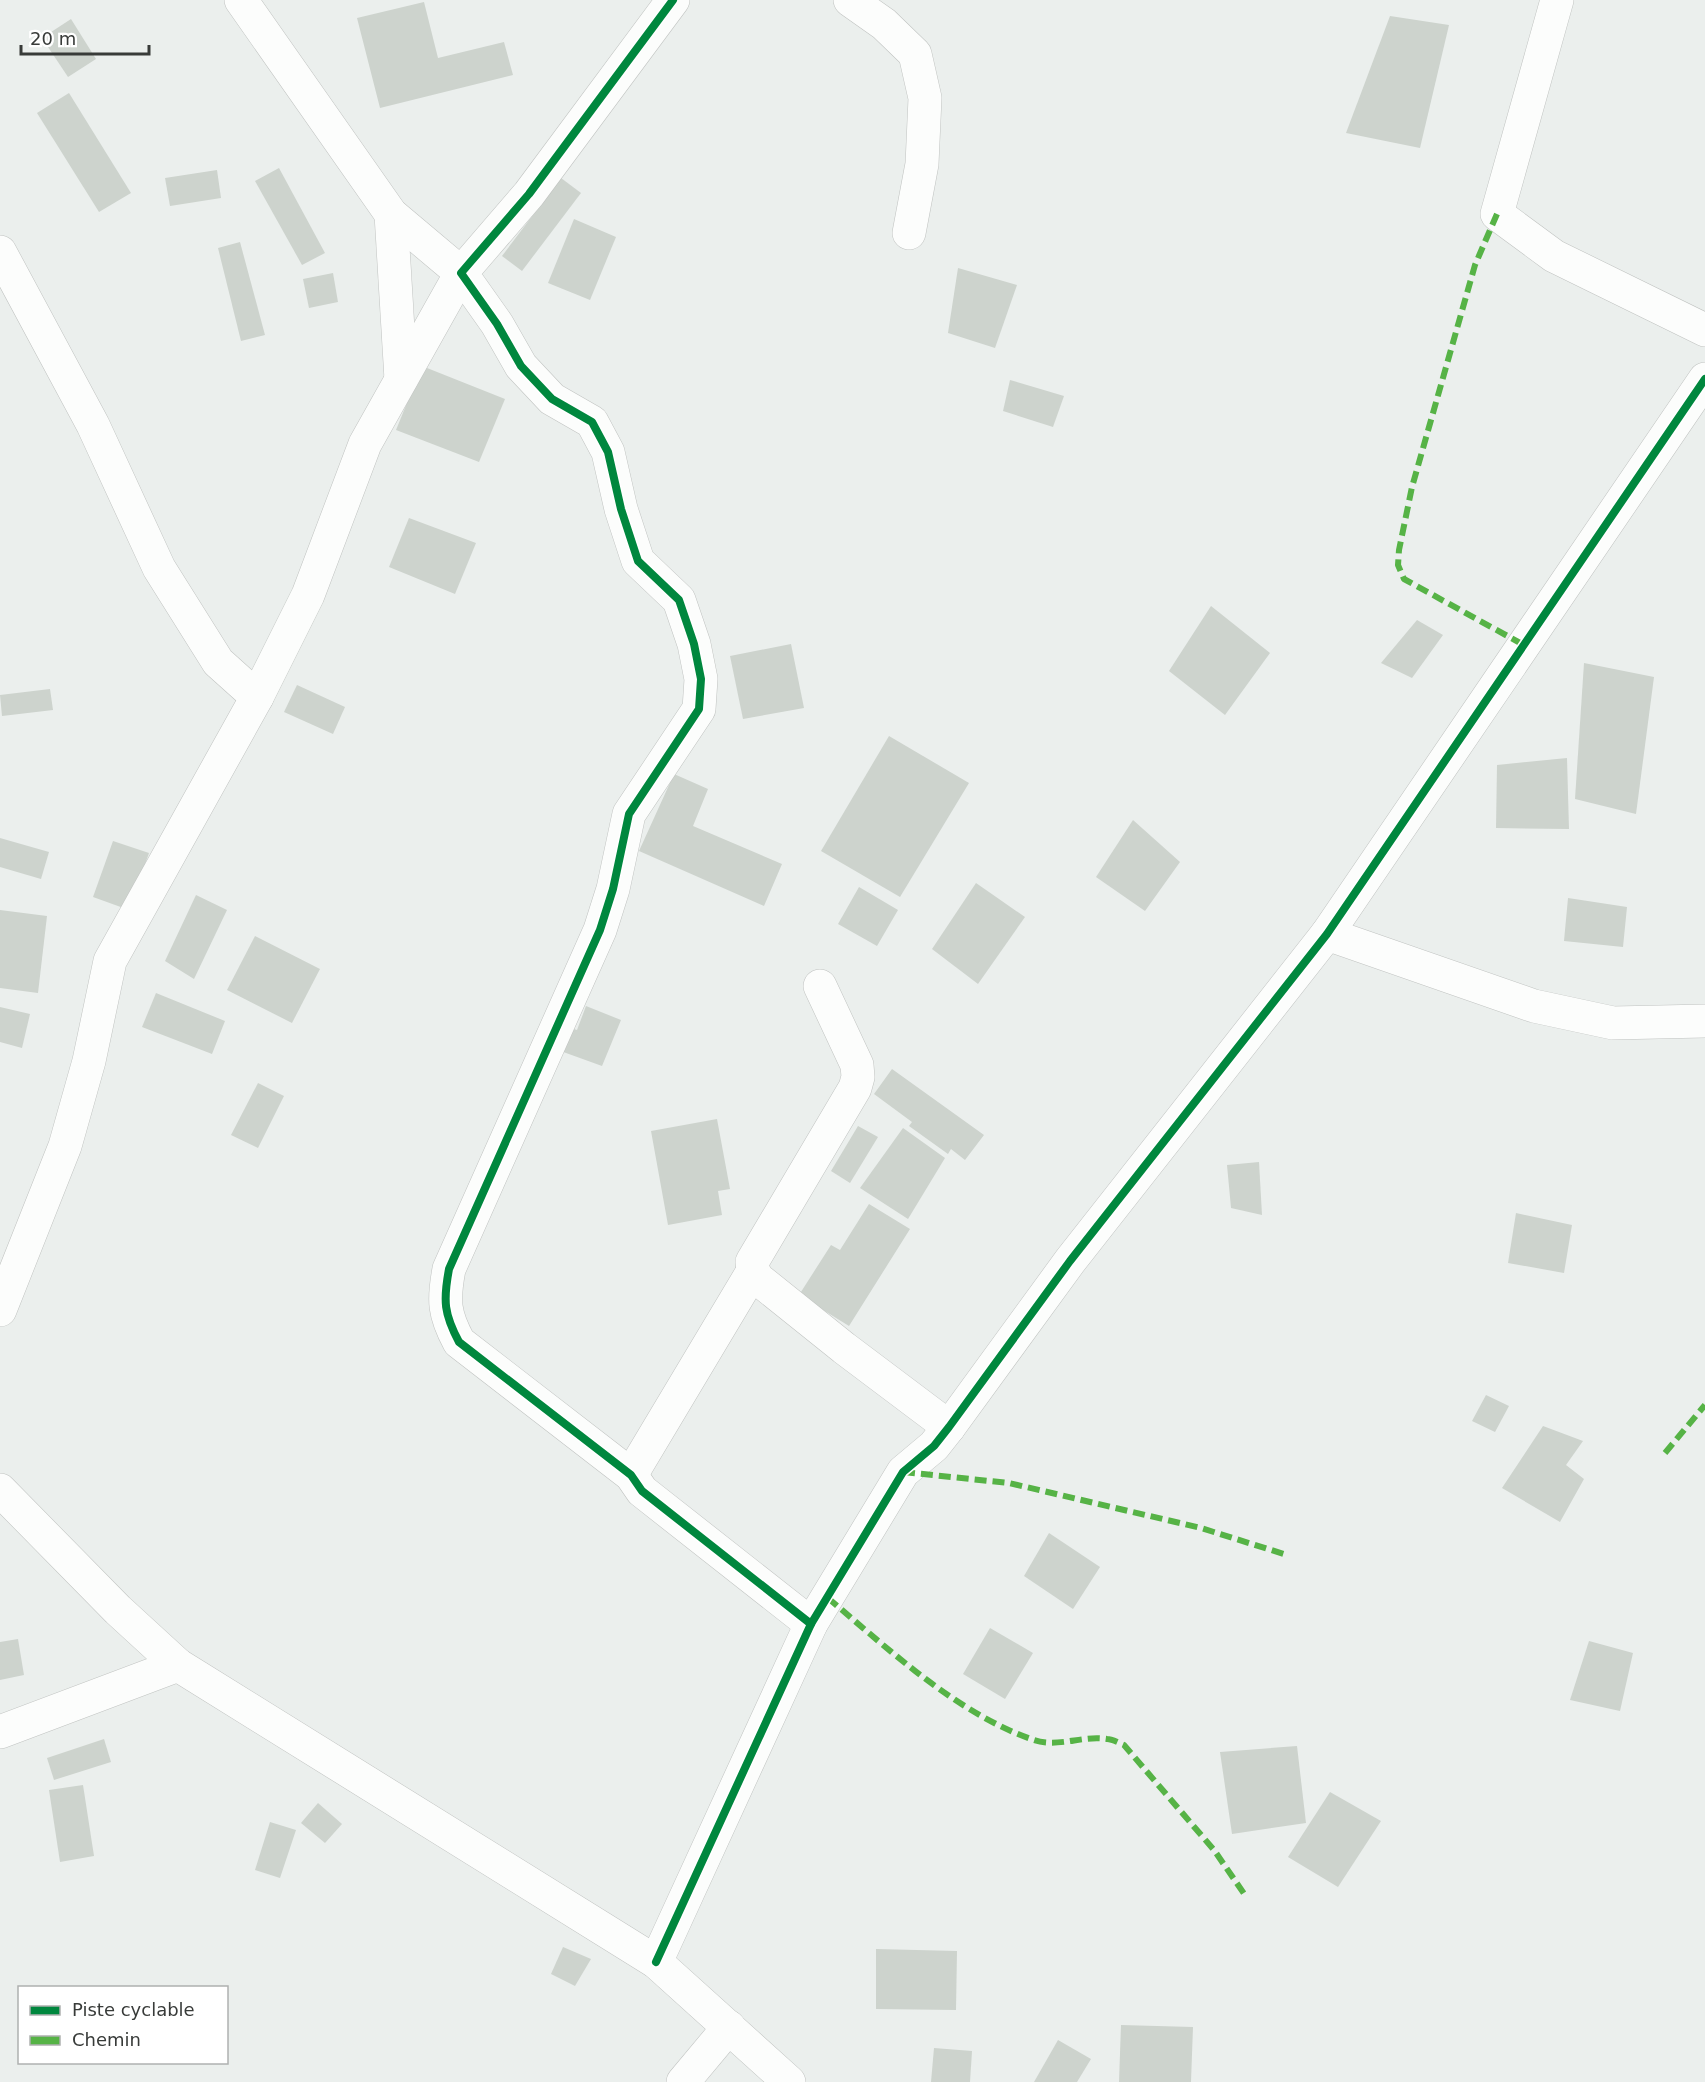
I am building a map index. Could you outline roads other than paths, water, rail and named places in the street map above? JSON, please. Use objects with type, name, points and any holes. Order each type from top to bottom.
[{"type":"street","points":[[242,0],[391,214],[461,273],[497,324],[521,366],[552,399],[592,422],[608,452],[621,509],[638,561],[679,600],[694,644],[700,679],[699,709],[629,814],[613,889],[600,930],[449,1269],[444,1296],[447,1319],[459,1342],[631,1475],[642,1491],[811,1624]]},
{"type":"street","points":[[0,1310],[65,1146],[89,1061],[110,961],[257,697],[308,595],[364,444],[461,273],[529,194],[673,0]]},
{"type":"street","points":[[850,0],[884,24],[915,54],[925,98],[922,164],[909,233]]},
{"type":"street","points":[[1557,0],[1497,214],[1554,256],[1705,330]]},
{"type":"street","points":[[391,214],[401,379]]},
{"type":"street","points":[[0,252],[93,425],[159,568],[218,662],[257,697]]},
{"type":"street","points":[[656,1962],[811,1624],[903,1472],[934,1446],[949,1427],[1070,1261],[1326,934],[1705,379]]},
{"type":"street","points":[[1326,934],[1534,1006],[1613,1023],[1705,1021]]},
{"type":"street","points":[[820,986],[857,1065],[858,1077],[855,1088],[752,1262],[753,1271],[758,1279],[844,1348],[949,1427]]},
{"type":"street","points":[[631,1475],[753,1271]]},
{"type":"street","points":[[0,1490],[118,1610],[178,1665],[656,1962],[789,2082]]},
{"type":"street","points":[[0,1732],[178,1665]]},
{"type":"street","points":[[683,2082],[729,2027]]}]
